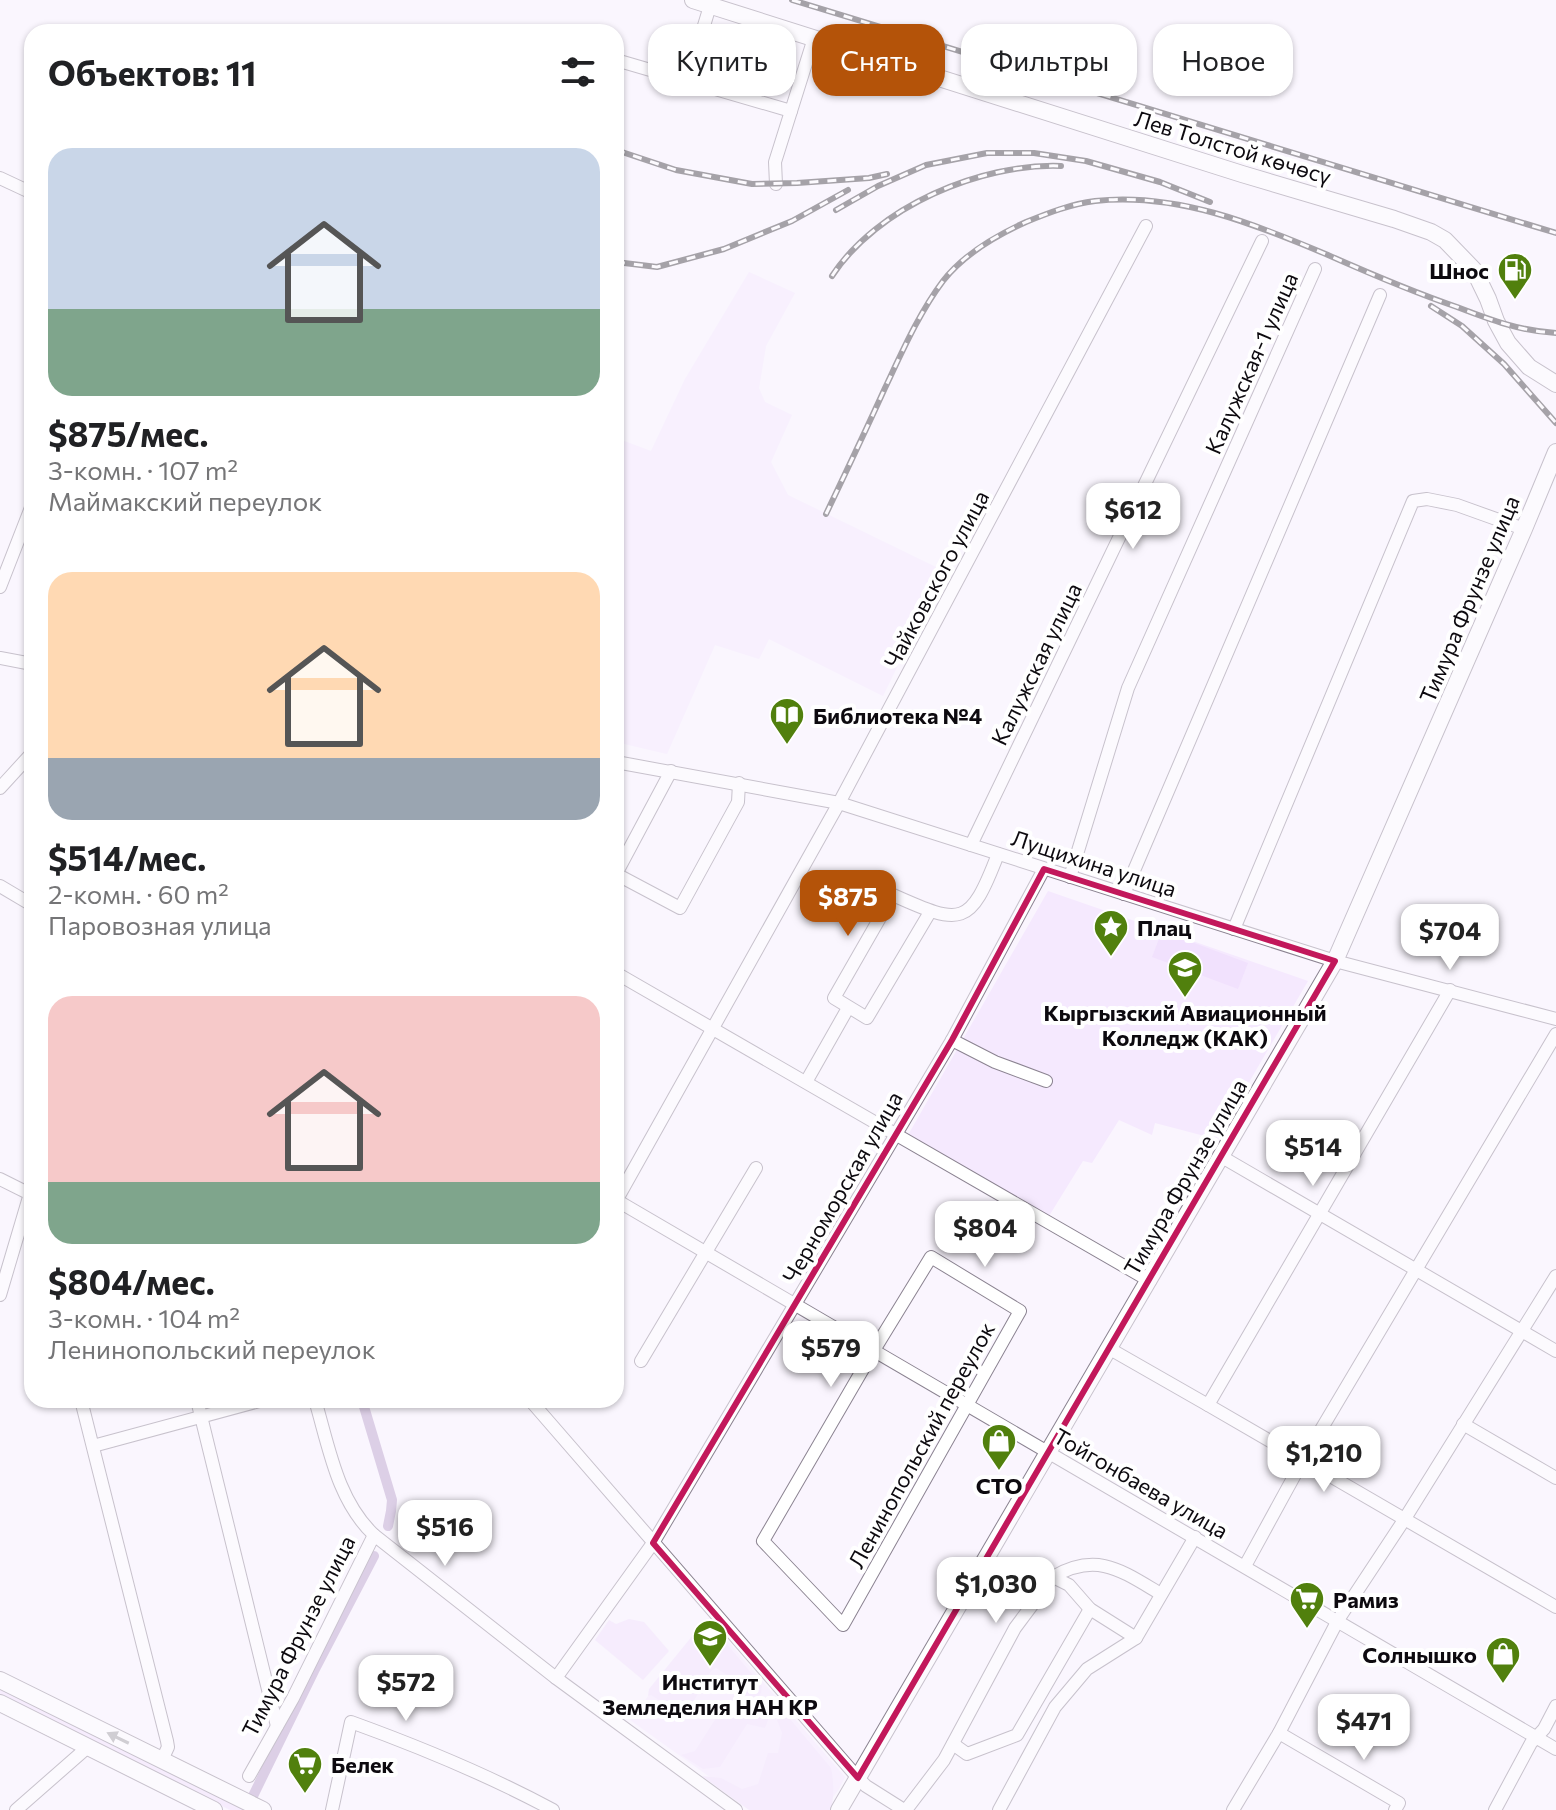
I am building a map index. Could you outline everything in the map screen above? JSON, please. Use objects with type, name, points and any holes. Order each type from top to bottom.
[{"type":"main road","name":"Лев Толстой көчөсү","points":[[693,0],[812,37]]},
{"type":"main road","name":"Лев Толстой көчөсү","points":[[945,80],[1431,232],[1445,240],[1474,270],[1508,343],[1529,367],[1556,384]]},
{"type":"main road","name":"Тимура Фрунзе улица","points":[[839,1810],[1335,961],[1556,452]]},
{"type":"main road","points":[[0,1680],[263,1810]]},
{"type":"main road","points":[[0,1703],[89,1746],[187,1805],[214,1810]]},
{"type":"street","points":[[704,24],[710,6]]},
{"type":"street","points":[[776,184],[775,162],[812,44]]},
{"type":"street","points":[[624,62],[648,69]]},
{"type":"street","points":[[739,96],[791,111]]},
{"type":"street","points":[[0,178],[24,189]]},
{"type":"street","name":"Чайковского улица","points":[[624,1187],[839,803],[1146,226]]},
{"type":"street","name":"Калужская улица","points":[[971,845],[1262,241]]},
{"type":"street","name":"Калужская-1 улица","points":[[1070,877],[1128,688],[1315,269]]},
{"type":"street","points":[[1124,894],[1380,295]]},
{"type":"street","points":[[1234,929],[1413,501],[1427,499],[1457,505],[1524,529]]},
{"type":"street","points":[[0,587],[24,526]]},
{"type":"street","points":[[0,658],[24,662]]},
{"type":"street","points":[[0,788],[24,762]]},
{"type":"street","name":"Лущихина улица","points":[[624,763],[839,803],[1335,961],[1556,1019]]},
{"type":"street","points":[[624,859],[671,771]]},
{"type":"street","points":[[624,878],[680,908],[738,802],[739,783]]},
{"type":"street","points":[[930,912],[867,1018],[834,998],[893,895],[945,916],[966,912],[983,890],[998,854]]},
{"type":"street","name":"Черноморская улица","points":[[556,1678],[653,1543],[952,1040],[1044,869]]},
{"type":"street","points":[[0,886],[24,900]]},
{"type":"street","points":[[624,978],[1150,1281]]},
{"type":"street","points":[[1208,1405],[1450,990]]},
{"type":"street","points":[[806,1082],[848,1008]]},
{"type":"street","points":[[1245,1566],[1303,1460],[1556,1034]]},
{"type":"street","points":[[952,1040],[995,1062],[1046,1081]]},
{"type":"street","points":[[1222,1157],[1556,1351]]},
{"type":"street","points":[[641,1361],[756,1168]]},
{"type":"street","points":[[0,1179],[24,1188]]},
{"type":"street","name":"Тойгонбаева улица","points":[[624,1206],[1556,1749]]},
{"type":"street","points":[[0,1295],[24,1214]]},
{"type":"street","name":"Ленинопольский переулок","points":[[931,1257],[1020,1311],[966,1405],[843,1625],[763,1541],[931,1257]]},
{"type":"street","points":[[1233,1810],[1279,1733],[1338,1620],[1556,1276]]},
{"type":"street","points":[[1110,1349],[1556,1607]]},
{"type":"street","points":[[83,1408],[167,1741],[168,1747],[162,1760]]},
{"type":"street","points":[[199,1408],[277,1726]]},
{"type":"street","points":[[93,1446],[234,1408]]},
{"type":"street","points":[[317,1408],[340,1484],[360,1522],[374,1535]]},
{"type":"street","points":[[537,1408],[858,1778],[905,1810],[944,1760],[1015,1628],[1053,1577],[1076,1566],[1102,1564],[1161,1594]]},
{"type":"street","points":[[1463,1424],[1556,1478]]},
{"type":"street","name":"Тимура Фрунзе улица","points":[[249,1776],[293,1698],[374,1535],[556,1678],[736,1810]]},
{"type":"street","points":[[999,1810],[1055,1707],[1087,1669],[1136,1638],[1195,1537]]},
{"type":"street","points":[[1053,1577],[1069,1585],[1090,1609],[1136,1638]]},
{"type":"street","points":[[953,1744],[967,1754],[1017,1735],[1090,1609]]},
{"type":"street","points":[[1495,1810],[1531,1743],[1544,1729],[1556,1706]]},
{"type":"street","points":[[332,1810],[351,1722],[422,1748],[509,1786],[553,1810]]},
{"type":"street","points":[[1279,1733],[1399,1803],[1395,1810]]},
{"type":"street","points":[[16,1810],[89,1746]]},
{"type":"highlighted area","points":[[1044,869],[1335,961],[858,1778],[653,1543],[952,1040]]},
{"type":"shaded area","points":[[749,272],[795,293],[766,346],[759,388],[765,402],[792,415],[771,462],[788,495],[944,571],[883,696],[769,639],[759,659],[715,645],[667,754],[624,744],[624,441],[651,451],[685,379]]},
{"type":"shaded area","points":[[1048,891],[1308,981],[1216,1139],[1155,1123],[1152,1135],[1119,1120],[1092,1163],[1083,1161],[1049,1216],[908,1135]]},
{"type":"shaded area","points":[[1162,931],[1248,963],[1238,989],[1152,957]]},
{"type":"shaded area","name":"Институт Земледелия НАН КР","points":[[708,1618],[845,1777],[824,1809],[756,1810],[630,1720]]},
{"type":"shaded area","points":[[629,1619],[644,1622],[669,1651],[643,1680],[595,1640],[609,1620],[616,1624]]},
{"type":"shaded area","points":[[706,1619],[762,1686],[756,1700],[770,1715],[765,1728],[747,1724],[720,1767],[703,1769],[681,1755],[695,1751],[723,1707],[739,1700],[738,1682],[716,1668],[711,1671],[684,1718],[651,1695],[648,1696],[649,1689]]},
{"type":"shaded area","points":[[0,1684],[252,1810],[230,1810],[0,1695]]},
{"type":"shaded area","points":[[785,1713],[831,1768],[831,1810],[749,1810],[702,1776],[721,1778],[742,1789],[758,1784],[768,1753],[778,1753],[782,1733],[777,1720]]},
{"type":"waterway","points":[[364,1408],[392,1500],[388,1526]]},
{"type":"waterway","points":[[253,1796],[374,1556]]},
{"type":"railway","points":[[792,0],[1556,233]]},
{"type":"railway","points":[[624,153],[676,170],[752,184],[869,178],[887,174]]},
{"type":"railway","points":[[836,210],[878,186],[926,165],[987,153],[1034,153],[1086,161],[1160,182],[1210,202]]},
{"type":"railway","points":[[832,276],[851,251],[875,229],[933,194],[997,172],[1061,166]]},
{"type":"railway","points":[[624,263],[657,267],[724,249],[792,221],[848,190]]},
{"type":"railway","points":[[826,514],[911,333],[943,281],[960,262],[992,240],[1026,222],[1077,204],[1125,199],[1155,201],[1214,213],[1272,232],[1408,289],[1482,316],[1518,327],[1556,333]]},
{"type":"railway","points":[[1431,306],[1462,326],[1504,364],[1556,423]]},
{"type":"place","name":"Шнос","points":[[1515,301]]},
{"type":"place","name":"Библиотека №4","points":[[787,746]]},
{"type":"place","name":"Плац","points":[[1111,958]]},
{"type":"place","name":"Кыргызский Авиационный Колледж (КАК)","points":[[1185,999]]},
{"type":"place","name":"СТО","points":[[999,1472]]},
{"type":"place","name":"Рамиз","points":[[1307,1630]]},
{"type":"place","name":"Институт Земледелия НАН КР","points":[[710,1668]]},
{"type":"place","name":"Солнышко","points":[[1503,1685]]},
{"type":"place","name":"Белек","points":[[305,1795]]}]
